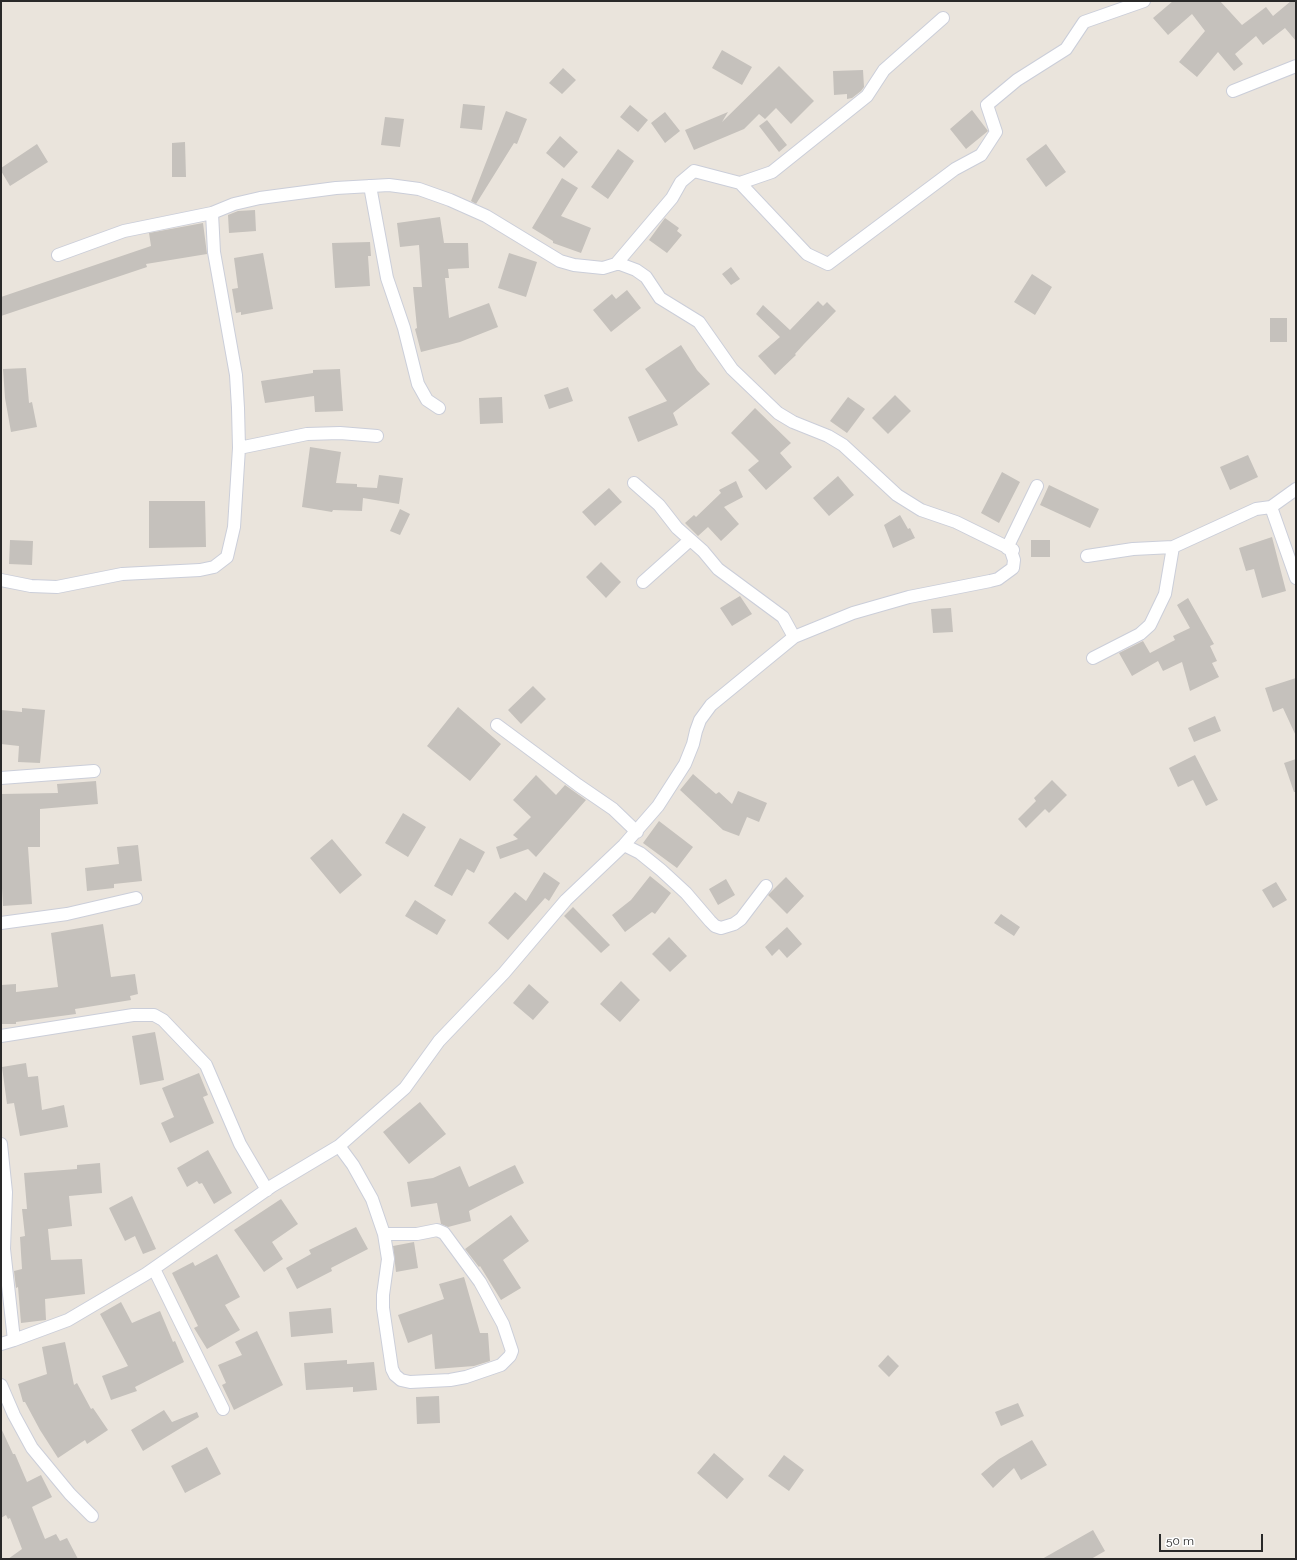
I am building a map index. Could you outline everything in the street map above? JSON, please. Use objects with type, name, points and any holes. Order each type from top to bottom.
[{"type":"street","points":[[616,264],[672,198],[681,182],[694,171],[740,183],[807,254],[828,264],[955,169],[981,155],[996,132],[987,105],[1016,80],[1066,49],[1084,22],[1144,1]]},
{"type":"street","points":[[740,183],[772,172],[867,96],[884,70],[943,18]]},
{"type":"street","points":[[1233,91],[1296,66]]},
{"type":"street","points":[[1,1344],[68,1320],[154,1269],[267,1190],[339,1146],[405,1088],[421,1068],[439,1041],[504,972],[566,900],[637,832],[658,806],[685,764],[700,720],[711,705],[794,637],[852,613],[909,596],[998,579],[1013,568],[1014,560],[1012,550],[962,525],[921,510],[898,495],[843,445],[828,436],[793,422],[778,413],[732,368],[699,322],[660,298],[646,277],[636,270],[620,264],[603,268],[574,265],[560,261],[486,216],[450,200],[419,189],[389,185],[370,186],[329,189],[260,198],[234,204],[212,213],[124,231],[58,255]]},
{"type":"street","points":[[370,186],[388,278],[404,328],[418,384],[427,400],[439,408]]},
{"type":"street","points":[[1,580],[31,586],[57,587],[122,574],[200,570],[214,567],[222,563],[228,557],[233,539],[239,448],[236,375],[214,252],[212,213]]},
{"type":"street","points":[[239,448],[307,434],[340,433],[377,436]]},
{"type":"street","points":[[634,483],[659,505],[677,528],[718,569],[784,617],[794,637]]},
{"type":"street","points":[[1007,548],[1037,486]]},
{"type":"street","points":[[1087,556],[1133,548],[1173,547],[1256,509],[1272,507],[1296,489]]},
{"type":"street","points":[[1272,507],[1296,578]]},
{"type":"street","points":[[643,582],[690,540]]},
{"type":"street","points":[[1093,658],[1140,634],[1150,625],[1165,594],[1173,547]]},
{"type":"street","points":[[497,725],[613,809],[637,832]]},
{"type":"street","points":[[1,778],[94,770]]},
{"type":"street","points":[[624,845],[640,853],[661,870],[686,893],[710,922],[721,928],[734,924],[741,919],[766,886]]},
{"type":"street","points":[[1,923],[67,914],[136,898]]},
{"type":"street","points":[[1,1036],[133,1015],[154,1015],[162,1020],[206,1065],[240,1144],[267,1190]]},
{"type":"street","points":[[1,1144],[6,1192],[3,1218],[4,1249],[14,1340]]},
{"type":"street","points":[[339,1146],[353,1165],[372,1198],[384,1234],[388,1259],[383,1295],[383,1308],[392,1369],[398,1378],[410,1382],[450,1380],[472,1375],[501,1365],[510,1356],[512,1351],[503,1324],[480,1282],[444,1233],[437,1230],[417,1234],[384,1234]]},
{"type":"street","points":[[154,1269],[223,1409]]},
{"type":"street","points":[[1,1385],[14,1415],[32,1448],[70,1494],[92,1516]]},
{"type":"building","points":[[1173,1],[1220,1],[1242,25],[1266,7],[1273,16],[1291,1],[1296,1],[1296,41],[1285,28],[1263,45],[1256,36],[1235,54],[1243,64],[1234,71],[1218,52],[1197,77],[1179,62],[1205,31],[1192,14],[1168,35],[1153,18]]},
{"type":"building","points":[[722,50],[752,67],[742,85],[712,68]]},
{"type":"building","points":[[779,66],[814,101],[791,124],[776,108],[765,119],[759,114],[744,129],[694,150],[685,130],[728,112],[722,122]]},
{"type":"building","points":[[563,68],[576,80],[562,94],[549,83]]},
{"type":"building","points":[[863,70],[864,87],[861,91],[852,98],[847,99],[847,94],[834,95],[833,71]]},
{"type":"building","points":[[463,104],[485,106],[482,130],[460,128]]},
{"type":"building","points":[[630,105],[648,120],[638,132],[620,117]]},
{"type":"building","points":[[972,110],[988,131],[966,149],[950,129]]},
{"type":"building","points":[[506,111],[527,119],[517,144],[514,143],[476,204],[471,201]]},
{"type":"building","points":[[665,112],[680,131],[665,143],[651,123]]},
{"type":"building","points":[[385,117],[404,119],[400,147],[381,145]]},
{"type":"building","points":[[767,120],[787,145],[779,152],[759,126]]},
{"type":"building","points":[[560,136],[578,152],[564,168],[546,153]]},
{"type":"building","points":[[185,142],[186,177],[172,177],[172,143]]},
{"type":"building","points":[[37,144],[48,162],[10,186],[1,171],[1,168]]},
{"type":"building","points":[[1046,144],[1066,172],[1046,187],[1026,159]]},
{"type":"building","points":[[618,149],[634,161],[608,199],[591,187]]},
{"type":"building","points":[[562,178],[578,188],[561,216],[591,228],[581,253],[553,243],[553,241],[532,228]]},
{"type":"building","points":[[255,210],[256,231],[229,233],[228,215],[238,211]]},
{"type":"building","points":[[440,217],[444,243],[468,243],[469,268],[448,269],[449,278],[445,278],[449,318],[489,303],[498,327],[460,342],[421,352],[415,329],[417,328],[413,287],[422,287],[419,245],[400,247],[397,223]]},
{"type":"building","points":[[665,218],[679,228],[677,231],[682,235],[667,253],[649,240]]},
{"type":"building","points":[[203,223],[207,254],[146,264],[147,267],[1,316],[1,297],[151,246],[149,233]]},
{"type":"building","points":[[370,242],[371,256],[368,256],[370,286],[335,288],[332,243]]},
{"type":"building","points":[[263,253],[273,309],[241,315],[241,312],[236,313],[232,289],[238,288],[234,258]]},
{"type":"building","points":[[509,253],[537,262],[526,297],[498,288]]},
{"type":"building","points":[[731,267],[740,279],[731,285],[722,274]]},
{"type":"building","points":[[1032,274],[1052,287],[1035,315],[1014,302]]},
{"type":"building","points":[[627,290],[641,308],[611,332],[593,310],[612,294],[616,299]]},
{"type":"building","points":[[818,301],[823,306],[827,302],[836,311],[804,344],[795,354],[796,355],[775,375],[758,356],[780,337],[756,314],[763,305],[790,330]]},
{"type":"building","points":[[1270,318],[1287,318],[1287,342],[1270,342]]},
{"type":"building","points":[[681,345],[697,370],[710,384],[673,413],[678,425],[638,442],[628,417],[667,401],[645,369]]},
{"type":"building","points":[[26,368],[29,403],[32,402],[37,427],[11,432],[5,398],[3,369]]},
{"type":"building","points":[[340,369],[343,411],[315,412],[314,396],[265,403],[261,381],[313,373],[313,370]]},
{"type":"building","points":[[568,387],[573,401],[549,409],[544,395]]},
{"type":"building","points":[[895,395],[911,411],[888,434],[872,418]]},
{"type":"building","points":[[502,397],[503,423],[480,424],[479,398]]},
{"type":"building","points":[[848,397],[865,409],[847,433],[830,421]]},
{"type":"building","points":[[755,408],[791,443],[780,453],[792,467],[766,490],[748,470],[759,461],[731,433]]},
{"type":"building","points":[[310,447],[341,452],[336,483],[357,484],[357,487],[377,488],[379,475],[403,478],[399,504],[363,498],[362,511],[333,510],[332,512],[302,507]]},
{"type":"building","points":[[1248,455],[1258,477],[1230,490],[1220,467]]},
{"type":"building","points":[[1002,472],[1020,482],[999,523],[981,513]]},
{"type":"building","points":[[838,476],[854,495],[829,516],[813,498]]},
{"type":"building","points":[[736,481],[743,497],[724,507],[739,524],[721,541],[708,527],[698,536],[685,523],[694,515],[696,517],[721,493],[719,490]]},
{"type":"building","points":[[1049,485],[1099,509],[1090,528],[1040,505]]},
{"type":"building","points":[[609,488],[622,502],[595,526],[582,512]]},
{"type":"building","points":[[149,501],[205,501],[206,547],[149,548]]},
{"type":"building","points":[[400,509],[410,514],[400,535],[390,531]]},
{"type":"building","points":[[900,515],[908,529],[910,528],[915,538],[893,548],[884,525]]},
{"type":"building","points":[[1272,537],[1286,591],[1262,598],[1254,569],[1246,571],[1239,548]]},
{"type":"building","points":[[10,540],[33,541],[32,565],[9,564]]},
{"type":"building","points":[[1031,540],[1050,540],[1050,557],[1031,557]]},
{"type":"building","points":[[601,562],[621,582],[606,598],[586,577]]},
{"type":"building","points":[[740,596],[752,614],[732,626],[720,608]]},
{"type":"building","points":[[1188,598],[1214,644],[1210,646],[1217,661],[1212,663],[1219,677],[1190,691],[1182,662],[1163,671],[1158,661],[1132,676],[1119,653],[1143,641],[1150,653],[1175,640],[1173,636],[1190,628],[1177,605]]},
{"type":"building","points":[[951,608],[953,632],[933,633],[931,609]]},
{"type":"building","points":[[1296,678],[1296,736],[1283,708],[1273,712],[1265,688]]},
{"type":"building","points":[[533,686],[546,699],[521,724],[508,710]]},
{"type":"building","points":[[458,707],[501,744],[470,781],[427,746]]},
{"type":"building","points":[[22,708],[45,710],[40,763],[18,762],[19,746],[1,744],[1,710],[22,712]]},
{"type":"building","points":[[1215,716],[1221,731],[1194,742],[1188,728]]},
{"type":"building","points":[[1195,755],[1218,800],[1206,806],[1193,780],[1178,787],[1169,768]]},
{"type":"building","points":[[1296,759],[1296,792],[1294,792],[1284,763]]},
{"type":"building","points":[[693,774],[716,794],[719,792],[732,804],[738,791],[767,803],[759,822],[747,817],[739,836],[723,830],[680,790]]},
{"type":"building","points":[[536,775],[556,795],[565,785],[586,800],[536,857],[528,849],[500,859],[496,847],[518,839],[513,835],[531,817],[513,800]]},
{"type":"building","points":[[1052,780],[1067,795],[1049,813],[1045,809],[1026,828],[1018,819],[1036,801],[1034,798]]},
{"type":"building","points":[[96,781],[98,804],[40,809],[40,847],[28,847],[32,904],[3,906],[1,870],[1,794],[58,793],[57,784]]},
{"type":"building","points":[[403,813],[426,827],[408,857],[385,843]]},
{"type":"building","points":[[659,821],[693,847],[677,868],[643,843]]},
{"type":"building","points":[[460,838],[485,852],[474,873],[467,869],[452,896],[434,886]]},
{"type":"building","points":[[332,839],[362,875],[340,894],[310,858]]},
{"type":"building","points":[[138,845],[142,881],[114,884],[114,888],[87,891],[85,868],[119,864],[117,847]]},
{"type":"building","points":[[544,872],[560,883],[549,901],[545,898],[508,940],[488,923],[515,892],[526,901]]},
{"type":"building","points":[[650,876],[671,893],[655,914],[652,912],[625,932],[612,915],[631,900]]},
{"type":"building","points":[[786,877],[804,896],[787,914],[768,895]]},
{"type":"building","points":[[726,879],[735,895],[718,905],[709,889]]},
{"type":"building","points":[[1276,882],[1287,900],[1273,908],[1262,890]]},
{"type":"building","points":[[415,900],[446,920],[437,935],[405,916]]},
{"type":"building","points":[[573,907],[610,945],[601,953],[564,916]]},
{"type":"building","points":[[1001,914],[1020,927],[1014,936],[994,923]]},
{"type":"building","points":[[103,924],[111,977],[135,974],[138,994],[130,996],[131,1000],[75,1009],[76,1014],[16,1022],[16,1024],[1,1024],[1,985],[16,984],[16,992],[58,987],[51,933]]},
{"type":"building","points":[[787,927],[802,944],[787,958],[779,949],[772,956],[765,947]]},
{"type":"building","points":[[669,937],[687,956],[670,972],[652,954]]},
{"type":"building","points":[[621,981],[640,1000],[620,1022],[600,1004]]},
{"type":"building","points":[[529,984],[549,1002],[533,1020],[513,1003]]},
{"type":"building","points":[[155,1032],[164,1080],[140,1085],[132,1036]]},
{"type":"building","points":[[26,1063],[28,1077],[38,1076],[42,1110],[64,1105],[68,1127],[20,1136],[14,1103],[7,1104],[2,1067]]},
{"type":"building","points":[[199,1073],[208,1095],[203,1097],[214,1123],[170,1143],[161,1123],[174,1117],[162,1088]]},
{"type":"building","points":[[420,1102],[446,1134],[409,1164],[383,1132]]},
{"type":"building","points":[[208,1150],[232,1193],[214,1204],[202,1183],[199,1184],[197,1181],[187,1187],[177,1168]]},
{"type":"building","points":[[100,1163],[102,1193],[69,1196],[72,1226],[48,1229],[51,1260],[82,1259],[85,1294],[45,1299],[46,1320],[21,1323],[18,1287],[16,1288],[14,1271],[22,1269],[20,1237],[25,1236],[22,1209],[27,1209],[24,1173],[77,1169],[77,1165]]},
{"type":"building","points":[[515,1165],[524,1183],[469,1211],[471,1221],[448,1227],[441,1224],[437,1203],[411,1207],[407,1182],[433,1178],[460,1166],[469,1187]]},
{"type":"building","points":[[132,1196],[156,1249],[143,1254],[135,1236],[125,1241],[109,1208]]},
{"type":"building","points":[[281,1199],[298,1224],[272,1242],[283,1259],[264,1272],[234,1230]]},
{"type":"building","points":[[511,1215],[529,1241],[503,1260],[521,1288],[501,1300],[480,1266],[479,1267],[465,1249]]},
{"type":"building","points":[[356,1227],[368,1249],[331,1268],[332,1271],[297,1289],[286,1268],[311,1254],[309,1250]]},
{"type":"building","points":[[414,1242],[418,1268],[396,1272],[393,1246]]},
{"type":"building","points":[[217,1254],[240,1297],[225,1305],[240,1330],[207,1349],[194,1328],[198,1326],[172,1273],[193,1262],[195,1266]]},
{"type":"building","points":[[464,1277],[480,1333],[488,1333],[490,1361],[474,1366],[435,1369],[432,1334],[408,1343],[398,1315],[444,1299],[439,1284]]},
{"type":"building","points":[[121,1302],[132,1323],[160,1311],[173,1342],[175,1341],[184,1362],[135,1387],[137,1391],[111,1400],[102,1376],[128,1366],[100,1314]]},
{"type":"building","points":[[331,1308],[333,1333],[291,1337],[289,1312]]},
{"type":"building","points":[[257,1331],[283,1385],[234,1410],[222,1385],[226,1383],[218,1365],[242,1355],[235,1342]]},
{"type":"building","points":[[65,1342],[74,1385],[77,1383],[91,1409],[93,1408],[108,1430],[87,1444],[85,1440],[58,1458],[40,1430],[25,1402],[23,1402],[18,1384],[47,1374],[42,1347]]},
{"type":"building","points":[[888,1355],[899,1366],[889,1377],[878,1366]]},
{"type":"building","points":[[347,1360],[347,1364],[374,1362],[377,1390],[353,1392],[353,1387],[306,1390],[304,1363]]},
{"type":"building","points":[[439,1396],[440,1423],[417,1424],[416,1397]]},
{"type":"building","points":[[1018,1403],[1024,1416],[1001,1426],[995,1412]]},
{"type":"building","points":[[164,1410],[172,1422],[197,1412],[199,1417],[143,1451],[131,1430]]},
{"type":"building","points":[[1,1428],[13,1454],[15,1454],[27,1482],[41,1475],[52,1497],[32,1507],[45,1539],[56,1534],[60,1541],[67,1538],[78,1559],[8,1559],[22,1549],[10,1518],[8,1519],[6,1515],[1,1518]]},
{"type":"building","points":[[1032,1440],[1047,1465],[1021,1480],[1014,1468],[993,1488],[981,1474],[999,1459]]},
{"type":"building","points":[[207,1447],[221,1474],[185,1493],[171,1466]]},
{"type":"building","points":[[714,1453],[744,1479],[727,1499],[697,1473]]},
{"type":"building","points":[[784,1455],[804,1470],[789,1491],[768,1476]]},
{"type":"building","points":[[1093,1530],[1105,1551],[1091,1559],[1042,1559]]}]
